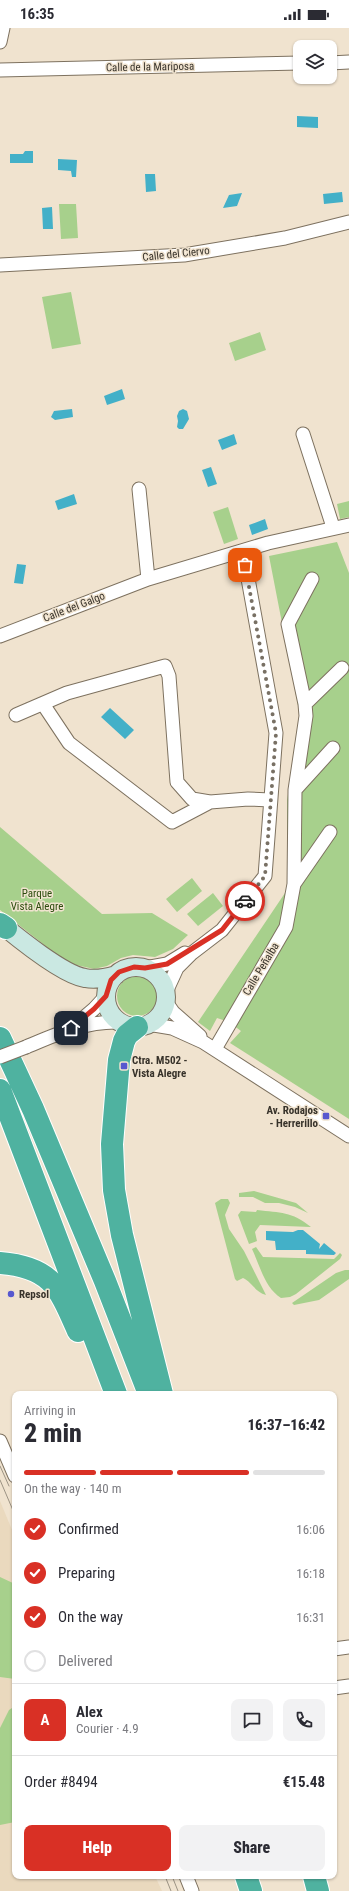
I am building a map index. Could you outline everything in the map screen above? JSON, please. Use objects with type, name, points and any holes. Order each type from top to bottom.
[{"type":"highway","points":[[135,1024],[124,1041],[119,1060],[112,1144],[114,1190],[122,1235],[161,1391]]},
{"type":"highway","points":[[0,1038],[33,1109],[102,1274],[148,1391]]},
{"type":"highway","points":[[0,1090],[115,1391]]},
{"type":"highway","points":[[0,1263],[33,1269],[52,1282],[65,1300],[104,1391]]},
{"type":"highway","points":[[247,1879],[251,1891]]},
{"type":"highway","points":[[315,1879],[318,1891]]},
{"type":"main road","points":[[2,925],[71,974],[91,979],[116,975],[129,968],[145,968],[156,974],[160,978],[166,997],[159,1017],[135,1024],[110,1013],[106,996],[108,986],[116,975]]},
{"type":"street","points":[[0,42],[3,28]]},
{"type":"street","points":[[337,63],[349,62]]},
{"type":"street","name":"Calle de la Mariposa","points":[[0,70],[293,63]]},
{"type":"street","name":"Calle del Ciervo","points":[[0,265],[184,255],[284,238],[349,222]]},
{"type":"street","points":[[303,434],[333,527]]},
{"type":"street","points":[[139,489],[148,579]]},
{"type":"street","name":"Calle del Galgo","points":[[0,636],[148,579],[268,543],[349,524]]},
{"type":"street","points":[[215,1049],[177,1016],[166,997],[177,968],[222,930],[265,876],[276,733],[243,551]]},
{"type":"street","name":"Calle Peñalba","points":[[215,1049],[286,927],[294,884],[295,790],[306,716],[305,704],[288,624],[312,579]]},
{"type":"street","points":[[16,715],[44,704],[66,692],[165,666],[169,676],[177,782],[192,799],[210,802],[248,799],[270,800]]},
{"type":"street","points":[[305,704],[342,668]]},
{"type":"street","points":[[44,704],[69,743],[172,822],[210,802]]},
{"type":"street","points":[[295,790],[333,748]]},
{"type":"street","name":"Calle Peñalba","points":[[294,884],[330,832]]},
{"type":"street","points":[[145,968],[167,964],[222,930]]},
{"type":"street","points":[[71,1028],[94,1009],[106,996]]},
{"type":"street","points":[[0,1057],[71,1028],[94,1023],[158,1025],[177,1030],[215,1049],[349,1136]]},
{"type":"street","points":[[0,1441],[12,1469]]},
{"type":"street","points":[[337,1649],[349,1647]]},
{"type":"street","points":[[337,1688],[349,1686]]},
{"type":"street","points":[[187,1879],[192,1891]]},
{"type":"shaded area","points":[[0,1501],[12,1530],[12,1879],[156,1879],[162,1891],[0,1891]]},
{"type":"green space","points":[[59,204],[76,204],[78,238],[61,239]]},
{"type":"green space","points":[[71,292],[81,344],[52,349],[42,297]]},
{"type":"green space","points":[[260,332],[266,350],[235,361],[229,343]]},
{"type":"green space","points":[[349,501],[349,517],[340,519],[337,504]]},
{"type":"green space","points":[[228,507],[238,539],[224,544],[213,512]]},
{"type":"green space","points":[[337,542],[349,573],[349,1119],[230,1043],[241,1031],[229,1022],[217,1018],[210,1031],[198,1022],[287,890],[287,800],[301,721],[269,556]]},
{"type":"green space","name":"Parque Vista Alegre","points":[[0,827],[102,914],[152,913],[188,935],[173,949],[155,957],[133,955],[121,958],[107,966],[94,969],[67,963],[0,910]]},
{"type":"green space","points":[[192,878],[202,891],[177,912],[166,899]]},
{"type":"green space","points":[[213,893],[223,906],[198,926],[187,914]]},
{"type":"green space","points":[[137,976],[151,982],[157,996],[151,1010],[137,1016],[123,1010],[117,996],[123,982]]},
{"type":"green space","points":[[254,1191],[296,1203],[308,1213],[295,1207],[279,1203],[265,1203],[253,1197],[239,1197],[239,1193]]},
{"type":"green space","points":[[221,1199],[228,1199],[230,1203],[225,1215],[229,1229],[244,1251],[266,1295],[259,1292],[243,1278],[237,1281],[235,1279],[215,1203]]},
{"type":"green space","points":[[257,1210],[279,1212],[291,1215],[311,1227],[260,1225],[255,1232],[257,1241],[249,1244],[238,1215],[241,1211],[256,1212]]},
{"type":"green space","points":[[256,1247],[263,1257],[334,1259],[340,1253],[342,1255],[340,1259],[296,1294],[290,1297],[281,1298],[275,1294],[267,1283],[252,1249]]},
{"type":"green space","points":[[349,1270],[349,1279],[319,1300],[294,1305],[292,1303],[336,1273]]},
{"type":"green space","points":[[0,1577],[12,1583],[12,1679],[0,1677]]},
{"type":"green space","points":[[12,1708],[12,1823],[0,1825],[0,1728],[9,1710]]},
{"type":"water","points":[[297,116],[318,117],[318,128],[297,127]]},
{"type":"water","points":[[25,151],[33,151],[33,163],[10,163],[10,154],[23,154]]},
{"type":"water","points":[[58,159],[77,160],[76,177],[72,177],[71,171],[58,170]]},
{"type":"water","points":[[145,174],[155,174],[156,191],[146,192]]},
{"type":"water","points":[[342,192],[343,202],[324,204],[323,194]]},
{"type":"water","points":[[242,193],[237,206],[223,208],[229,195]]},
{"type":"water","points":[[52,207],[53,229],[43,229],[42,208]]},
{"type":"water","points":[[122,389],[125,399],[107,405],[104,396]]},
{"type":"water","points":[[72,409],[73,417],[55,420],[51,417],[54,411]]},
{"type":"water","points":[[183,409],[187,411],[189,419],[183,429],[179,429],[177,427],[177,416],[179,411]]},
{"type":"water","points":[[234,434],[237,444],[222,450],[218,440]]},
{"type":"water","points":[[211,467],[217,484],[208,487],[202,470]]},
{"type":"water","points":[[74,494],[77,504],[58,510],[55,501]]},
{"type":"water","points":[[265,519],[268,529],[252,535],[249,525]]},
{"type":"water","points":[[17,564],[26,565],[23,584],[14,583]]},
{"type":"water","points":[[110,708],[134,730],[125,739],[101,717]]},
{"type":"water","points":[[303,1230],[320,1244],[319,1249],[324,1243],[336,1253],[334,1255],[306,1254],[306,1250],[276,1250],[275,1241],[266,1240],[266,1231],[293,1232]]},
{"type":"tram line","points":[[0,1466],[9,1486]]},
{"type":"tram line","points":[[0,1480],[12,1508]]},
{"type":"tram line","points":[[166,1879],[171,1891]]},
{"type":"tram line","points":[[173,1879],[178,1891]]},
{"type":"way so far","points":[[245,565],[276,733],[265,876],[245,901]]},
{"type":"place","name":"Ctra. M502 - Vista Alegre","points":[[124,1066]]},
{"type":"place","name":"Av. Rodajos - Herrerillo","points":[[326,1116]]},
{"type":"place","name":"Repsol","points":[[11,1294]]},
{"type":"route","points":[[71,1028],[94,1009],[106,996],[111,980],[119,972],[124,969],[134,967],[145,968],[167,964],[183,955],[222,930],[245,901]]}]
